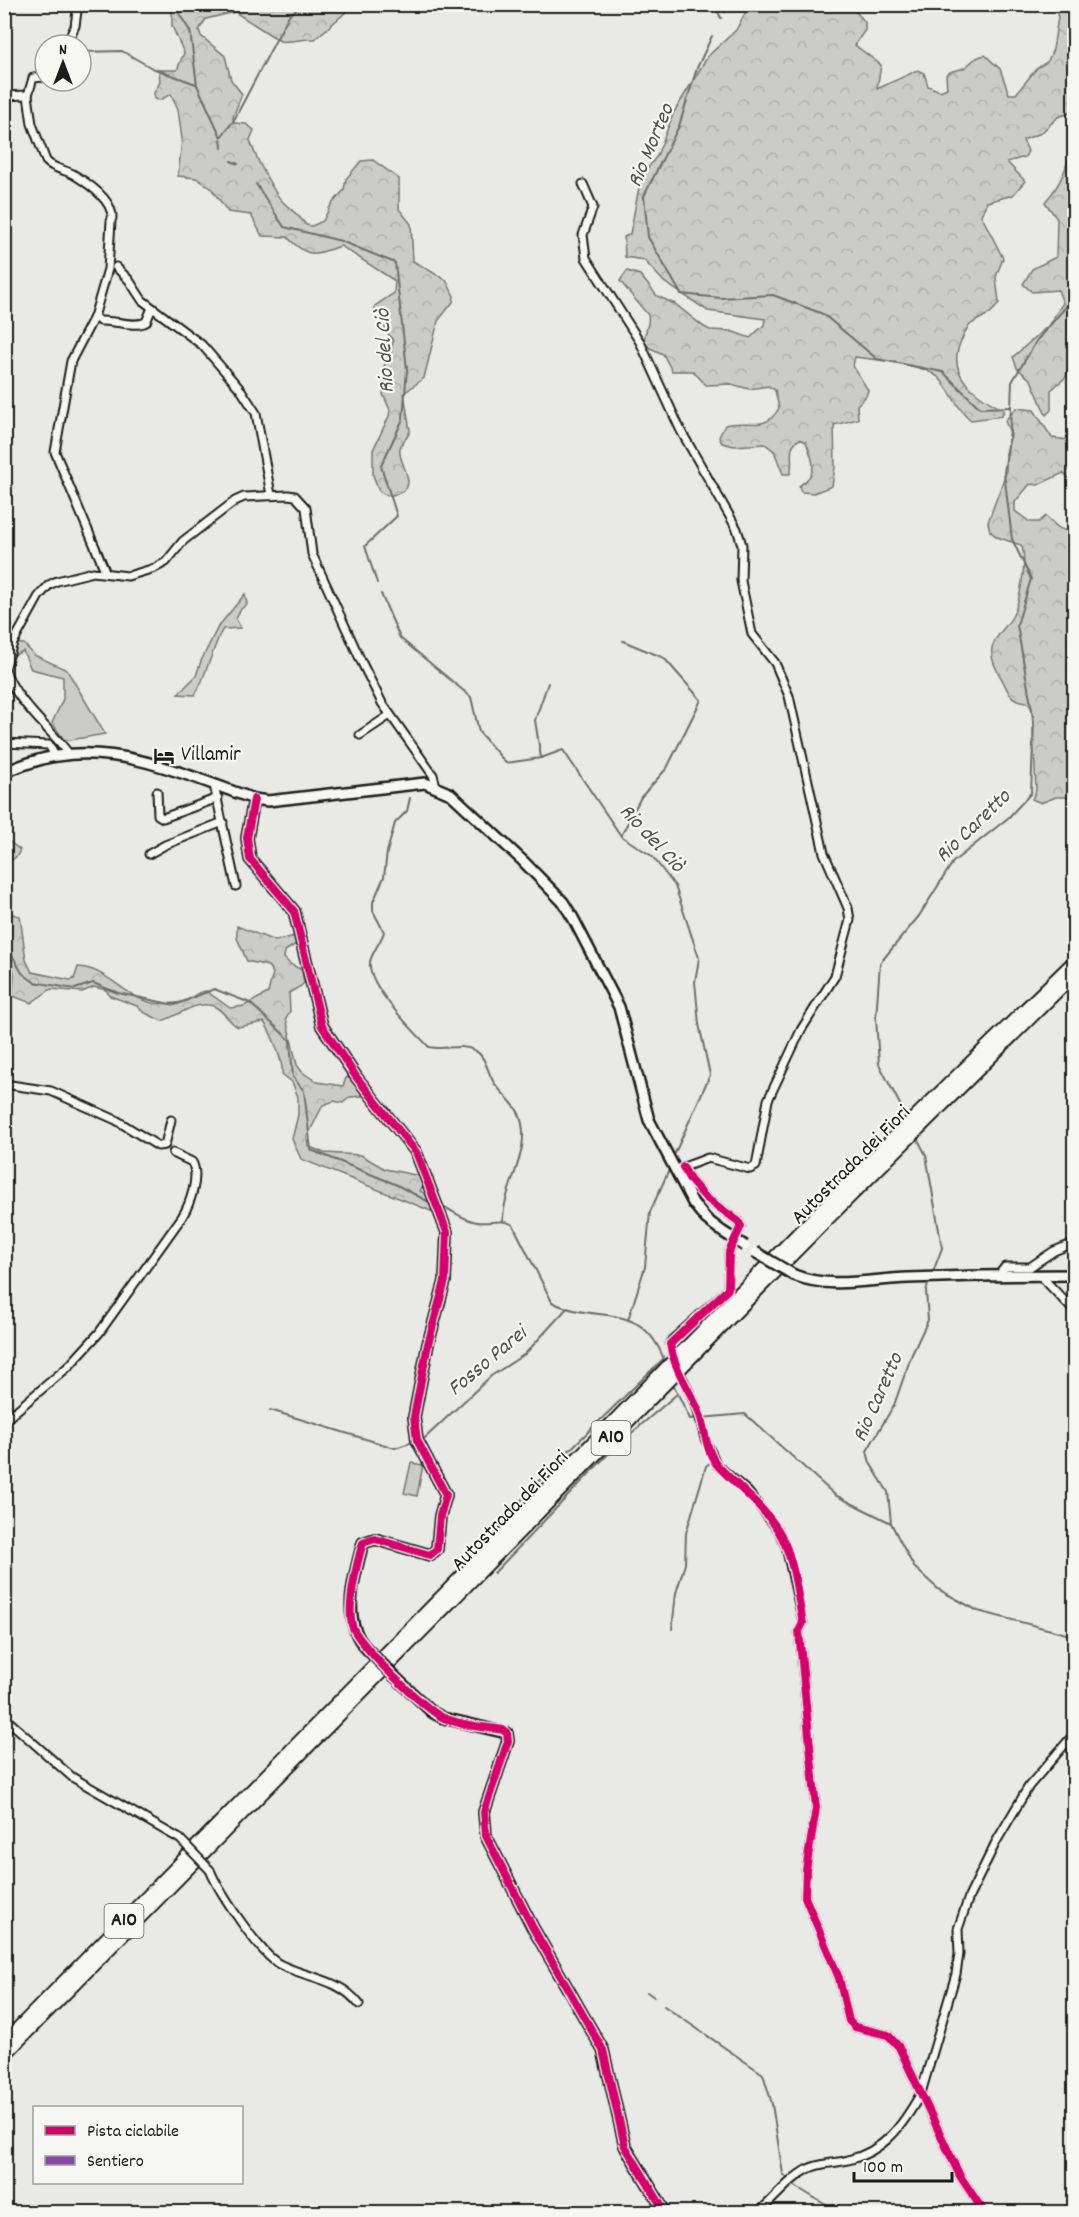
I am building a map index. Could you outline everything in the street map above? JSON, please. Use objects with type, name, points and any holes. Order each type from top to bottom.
[{"type":"highway","name":"Autostrada dei Fiori","points":[[4,2043],[849,1182],[1074,962]]},
{"type":"highway","name":"Autostrada dei Fiori","points":[[4,2055],[814,1232],[1074,974]]},
{"type":"street","points":[[72,33],[78,4]]},
{"type":"street","points":[[33,78],[28,95],[32,124],[46,161],[76,176],[111,207],[113,264],[94,317],[71,362],[56,452],[106,573]]},
{"type":"street","points":[[4,96],[28,95]]},
{"type":"street","points":[[583,184],[593,207],[583,235],[586,258],[640,342],[681,431],[737,529],[742,545],[741,581],[752,634],[775,663],[789,696],[824,853],[849,908],[850,920],[836,976],[796,1039],[768,1100],[756,1166],[750,1169],[708,1158],[680,1168]]},
{"type":"street","points":[[113,264],[129,280],[142,300],[202,345],[241,390],[256,413],[271,495]]},
{"type":"street","points":[[94,317],[100,321],[115,320],[140,324],[146,322],[152,308]]},
{"type":"street","points":[[69,754],[47,726],[17,695],[5,669],[6,657],[39,596],[49,585],[57,581],[93,572],[128,576],[155,568],[166,562],[183,541],[228,505],[244,497],[295,496],[306,508],[312,554],[361,661],[390,715],[433,776],[436,786]]},
{"type":"street","points":[[360,735],[390,715]]},
{"type":"street","points":[[4,743],[49,745],[55,756]]},
{"type":"street","points":[[4,772],[55,756],[111,754],[157,766],[254,799],[294,798],[410,784],[436,786],[451,794],[563,902],[619,1006],[650,1120],[680,1168],[700,1212],[723,1232],[794,1275],[821,1284],[1074,1275]]},
{"type":"street","points":[[214,785],[236,886]]},
{"type":"street","points":[[157,792],[158,815],[163,818],[218,798]]},
{"type":"street","points":[[254,799],[247,838],[250,859],[294,911],[322,1026],[357,1078],[416,1152],[447,1232],[444,1281],[428,1344],[414,1417],[417,1440],[446,1495],[440,1516],[437,1549],[430,1555],[375,1539],[363,1543],[351,1618],[356,1635],[367,1649],[432,1712],[443,1718],[507,1733],[508,1740],[484,1812],[486,1836],[533,1928],[603,2050],[625,2146],[665,2212]]},
{"type":"street","points":[[149,855],[165,845],[223,822]]},
{"type":"street","points":[[4,1084],[51,1090],[116,1120],[158,1146],[165,1145],[171,1120]]},
{"type":"street","points":[[4,1421],[69,1366],[99,1333],[182,1217],[187,1209],[196,1172],[192,1162],[173,1153]]},
{"type":"street","points":[[673,1356],[670,1344],[672,1340],[728,1289],[729,1252],[741,1226],[738,1221],[701,1193],[680,1168]]},
{"type":"street","points":[[998,1276],[1005,1267],[1030,1267],[1054,1251],[1074,1243]]},
{"type":"street","points":[[1040,1275],[1074,1311]]},
{"type":"street","points":[[681,1375],[700,1414],[705,1439],[717,1465],[748,1492],[782,1538],[803,1623],[799,1631],[816,1808],[806,1870],[805,1898],[839,1978],[849,2021],[855,2027],[893,2039],[917,2080],[921,2094],[960,2176],[984,2212]]},
{"type":"street","points":[[4,1717],[72,1777],[180,1839],[210,1870],[228,1903],[269,1957],[282,1966],[338,1985],[348,1991],[358,2004]]},
{"type":"street","points":[[759,2212],[804,2171],[819,2164],[845,2161],[866,2155],[886,2143],[897,2131],[921,2094],[956,1974],[959,1954],[958,1929],[969,1898],[1024,1794],[1074,1734]]},
{"type":"green space","points":[[172,5],[354,5],[315,39],[280,41],[235,12],[206,19],[199,30],[201,36],[225,56],[231,80],[242,94],[233,117],[234,123],[246,124],[254,130],[250,140],[252,146],[269,182],[283,202],[306,225],[312,226],[323,221],[331,205],[344,190],[346,179],[361,161],[373,160],[399,179],[399,209],[411,224],[413,261],[446,280],[454,296],[453,302],[438,321],[424,378],[404,393],[410,431],[402,443],[400,454],[408,481],[407,487],[402,492],[390,495],[379,491],[373,475],[373,450],[390,410],[383,394],[383,368],[391,353],[393,341],[375,312],[375,306],[394,293],[395,281],[341,246],[312,253],[301,249],[287,237],[262,236],[251,215],[228,212],[211,188],[196,178],[178,176],[182,139],[178,109],[171,94],[160,100],[155,99],[154,93],[160,82],[159,70],[177,70],[184,53],[172,26]]},
{"type":"green space","points":[[850,5],[865,22],[865,30],[855,45],[881,65],[877,89],[918,70],[924,73],[928,86],[940,91],[947,88],[946,75],[948,73],[964,68],[975,59],[985,55],[1000,69],[1009,94],[1016,94],[1036,69],[1048,61],[1053,49],[1058,17],[1054,5],[1074,5],[1074,118],[1070,113],[1058,117],[1041,133],[1023,140],[1028,151],[1025,157],[1007,162],[1025,181],[1013,195],[987,202],[981,215],[1003,258],[996,277],[999,303],[992,312],[967,328],[957,353],[957,365],[960,375],[974,391],[1004,410],[1002,416],[971,420],[934,374],[913,366],[855,357],[853,366],[868,390],[866,396],[857,405],[858,419],[834,425],[835,467],[832,486],[814,493],[801,492],[799,486],[810,476],[813,467],[806,442],[800,439],[795,442],[790,474],[783,474],[774,451],[765,444],[734,446],[722,443],[719,437],[725,425],[762,423],[774,416],[779,408],[775,390],[768,386],[749,389],[731,384],[706,385],[693,371],[672,371],[663,354],[646,346],[648,315],[620,281],[627,271],[640,275],[657,296],[675,304],[710,330],[731,331],[750,338],[764,325],[765,319],[708,311],[664,282],[644,260],[625,257],[624,237],[630,234],[641,177],[657,156],[674,112],[708,56],[736,30],[749,6]]},
{"type":"green space","points":[[1074,118],[1074,344],[1066,377],[1051,390],[1051,410],[1046,415],[1031,380],[1017,368],[1013,357],[1048,326],[1063,303],[1058,290],[1032,292],[1023,284],[1032,269],[1056,257],[1057,219],[1045,202],[1064,173],[1072,141]]},
{"type":"green space","points":[[1016,408],[1034,410],[1052,438],[1070,440],[1074,447],[1074,481],[1063,473],[1038,485],[1030,484],[1015,502],[1015,511],[1030,522],[1039,522],[1046,516],[1062,530],[1074,528],[1074,797],[1056,797],[1041,803],[1032,799],[1036,790],[1032,708],[1027,702],[1015,699],[1010,694],[992,657],[992,648],[996,639],[1010,621],[1015,610],[1024,560],[1021,545],[997,537],[990,531],[988,522],[1006,473],[1006,453],[1011,435],[1005,421]]},
{"type":"green space","points":[[245,594],[247,604],[240,610],[236,619],[241,628],[223,629],[195,695],[178,694],[196,676],[218,627]]},
{"type":"green space","points":[[16,644],[24,644],[34,655],[67,670],[105,734],[65,741],[52,723],[63,699],[63,677],[31,669],[23,651],[13,656]]},
{"type":"green space","points":[[5,838],[20,850],[17,856],[5,865]]},
{"type":"green space","points":[[5,912],[20,916],[26,960],[32,972],[70,980],[74,979],[78,967],[88,969],[98,972],[143,1000],[153,1003],[183,1002],[206,991],[230,1008],[244,1006],[268,993],[273,973],[268,966],[247,961],[237,938],[237,926],[275,941],[295,936],[296,944],[285,951],[284,958],[302,970],[304,983],[289,993],[290,1011],[286,1018],[297,1065],[302,1072],[317,1082],[343,1086],[346,1078],[351,1077],[363,1091],[362,1096],[350,1097],[343,1103],[334,1101],[323,1105],[307,1137],[308,1146],[324,1153],[361,1155],[385,1169],[420,1176],[424,1184],[420,1191],[432,1198],[436,1213],[301,1159],[292,1139],[298,1115],[298,1097],[292,1082],[282,1074],[276,1048],[264,1022],[238,1027],[217,1008],[210,1005],[190,1008],[162,1021],[143,1012],[137,1006],[110,996],[106,990],[94,987],[82,992],[51,989],[31,1003],[13,996],[14,973],[5,940]]},
{"type":"green space","points":[[411,1463],[423,1465],[417,1496],[404,1493]]},
{"type":"waterway","points":[[173,4],[190,31],[197,85],[221,137],[222,148]]},
{"type":"waterway","name":"Rio del Ciò","points":[[221,137],[234,120],[289,15],[304,4]]},
{"type":"waterway","name":"Rio Morteo","points":[[714,4],[721,18]]},
{"type":"waterway","points":[[725,12],[731,4]]},
{"type":"waterway","name":"Rio Morteo","points":[[712,36],[697,68],[679,126],[644,196],[648,237],[681,294],[721,298],[773,295],[823,314],[877,359],[943,372],[980,408],[1011,407]]},
{"type":"waterway","points":[[93,52],[122,51],[152,68],[196,84]]},
{"type":"waterway","name":"Rio del Ciò","points":[[231,161],[238,164]]},
{"type":"waterway","name":"Rio del Ciò","points":[[256,184],[284,227],[341,241],[395,263],[407,369],[403,419],[381,466],[397,516],[365,546],[377,583]]},
{"type":"waterway","name":"Rio Caretto","points":[[907,1118],[879,1064],[876,1018],[880,963],[919,916],[953,862],[1008,818],[1031,793],[1034,722],[1017,625],[1031,579],[1012,539],[1004,473],[1010,431],[1012,382],[1037,340],[1070,302],[1074,291]]},
{"type":"waterway","name":"Rio del Ciò","points":[[381,594],[400,638],[471,697],[479,732],[506,763],[541,758],[563,750],[621,836],[652,856],[675,886],[699,958],[695,982],[699,1024],[710,1075],[675,1153]]},
{"type":"waterway","points":[[621,836],[641,797],[667,768],[701,700],[664,658],[623,641]]},
{"type":"waterway","points":[[541,758],[535,720],[548,683]]},
{"type":"waterway","points":[[410,798],[407,811],[395,823],[387,852],[384,877],[373,902],[373,911],[384,932],[371,958],[371,972],[392,1007],[429,1047],[463,1047],[474,1050],[484,1060],[496,1085],[517,1110],[523,1127],[523,1141],[504,1208],[503,1221]]},
{"type":"waterway","points":[[4,941],[22,973],[34,982],[75,989],[93,983],[118,993],[175,1005],[214,989],[250,1003],[290,1040],[293,1077],[304,1091],[311,1150],[395,1184],[431,1203]]},
{"type":"waterway","name":"Rio Caretto","points":[[916,1136],[926,1155],[942,1248],[933,1272]]},
{"type":"waterway","name":"Rio del Ciò","points":[[628,1320],[645,1267],[650,1212],[669,1170]]},
{"type":"waterway","points":[[446,1208],[473,1221],[505,1222],[513,1225],[552,1302],[569,1309],[631,1321],[644,1329],[655,1342],[665,1362]]},
{"type":"waterway","name":"Rio Caretto","points":[[929,1282],[926,1291],[928,1320],[912,1354],[894,1405],[867,1451],[870,1463],[888,1492],[891,1523],[914,1567],[938,1589],[978,1611],[1074,1636]]},
{"type":"waterway","name":"Fosso Parei","points":[[425,1438],[491,1376],[525,1354],[568,1307]]},
{"type":"waterway","points":[[506,1517],[547,1472],[663,1359]]},
{"type":"waterway","points":[[673,1384],[690,1419],[745,1414],[835,1495],[891,1523]]},
{"type":"waterway","points":[[494,1573],[613,1449],[677,1394]]},
{"type":"waterway","name":"Fosso Parei","points":[[270,1410],[395,1448],[410,1443]]},
{"type":"waterway","points":[[672,1629],[676,1593],[685,1564],[686,1533],[706,1466],[712,1461]]},
{"type":"waterway","points":[[647,1992],[654,1997]]},
{"type":"waterway","points":[[664,2006],[763,2074],[772,2104],[783,2174],[788,2179]]},
{"type":"waterway","points":[[795,2186],[834,2210]]},
{"type":"cycle path","points":[[254,799],[247,838],[250,859],[294,911],[322,1026],[357,1078],[416,1152],[447,1232],[445,1281],[428,1344],[414,1417],[417,1440],[446,1495],[440,1516],[437,1549],[430,1555],[375,1539],[363,1543],[352,1595],[352,1625],[356,1634],[378,1661],[408,1691],[435,1713],[459,1723],[503,1730],[507,1733],[508,1741],[484,1812],[486,1836],[533,1928],[603,2050],[625,2146],[665,2212]]},
{"type":"cycle path","points":[[683,1167],[690,1180],[706,1198],[738,1221],[741,1226],[729,1252],[728,1289],[670,1344],[678,1369],[700,1414],[710,1454],[719,1467],[772,1521],[788,1551],[791,1563],[803,1623],[799,1631],[816,1808],[806,1870],[805,1897],[839,1978],[849,2021],[855,2027],[888,2035],[899,2047],[960,2176],[984,2212]]},
{"type":"place","name":"Villamir","points":[[164,756]]}]
